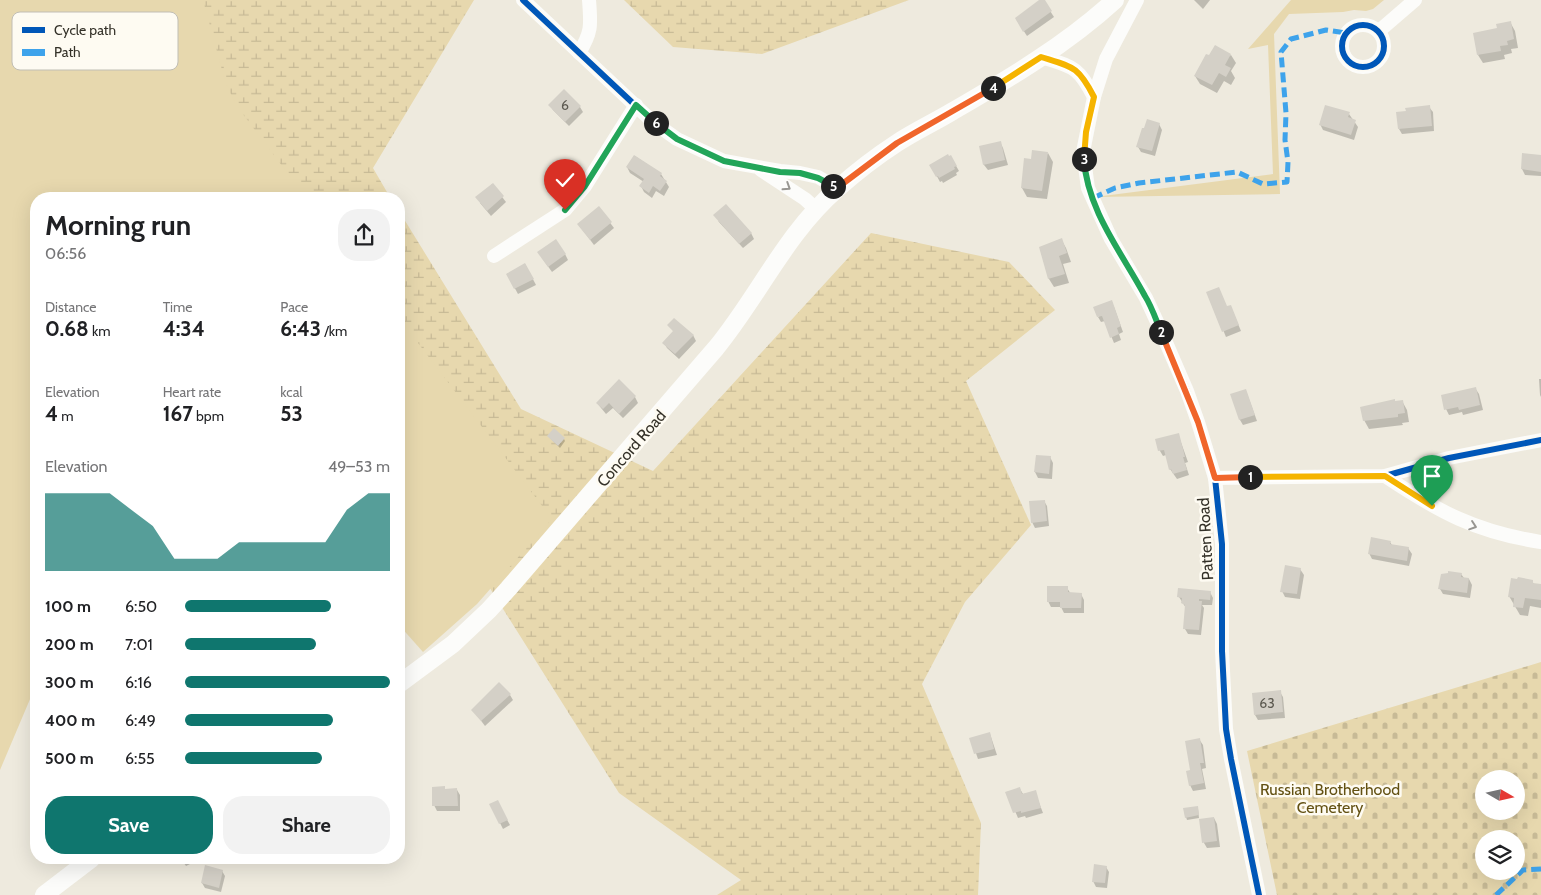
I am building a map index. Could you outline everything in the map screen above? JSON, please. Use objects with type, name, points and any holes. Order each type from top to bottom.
[{"type":"main road","name":"Concord Road","points":[[405,680],[453,644],[489,610],[521,574],[723,341],[772,266],[816,209],[837,188],[897,143],[954,111],[1041,57],[1098,16],[1115,0]]},
{"type":"main road","points":[[44,895],[84,864]]},
{"type":"street","points":[[522,0],[653,122],[677,139],[724,161],[800,173],[818,178],[837,188]]},
{"type":"street","points":[[579,54],[588,37],[591,20],[589,0]]},
{"type":"street","name":"Patten Road","points":[[1138,0],[1106,60],[1094,97],[1083,152],[1088,188],[1111,239],[1146,298],[1154,316],[1190,399],[1215,478],[1220,509],[1222,544],[1222,651],[1226,729],[1259,895]]},
{"type":"street","points":[[1379,31],[1415,0]]},
{"type":"street","points":[[1041,57],[1079,71],[1094,97]]},
{"type":"street","points":[[494,256],[565,210],[585,186],[636,105]]},
{"type":"street","points":[[756,167],[816,209]]},
{"type":"street","points":[[1215,478],[1385,476],[1449,458],[1541,440]]},
{"type":"street","points":[[1385,476],[1432,506],[1464,522],[1504,535],[1541,542]]},
{"type":"green space","points":[[0,0],[474,0],[373,168],[387,192],[35,192],[13,70],[178,70],[178,12],[12,12],[12,66]]},
{"type":"green space","points":[[0,0],[203,0],[225,81],[236,105],[302,192],[30,192],[30,699],[0,770]]},
{"type":"green space","points":[[624,0],[909,0],[762,54],[673,47]]},
{"type":"green space","points":[[1291,0],[1384,0],[1373,9],[1366,11],[1289,14],[1274,34],[1280,194],[1095,197],[1273,174],[1268,45],[1248,49]]},
{"type":"green space","points":[[405,221],[521,409],[653,471],[871,233],[1009,262],[1055,310],[966,381],[1031,525],[965,602],[922,684],[981,823],[978,895],[717,895],[741,880],[619,793],[435,501],[405,490]]},
{"type":"green space","points":[[405,326],[552,519],[477,604],[423,652],[405,632]]},
{"type":"green space","name":"Russian Brotherhood Cemetery","points":[[1541,662],[1541,895],[1277,895],[1247,751]]},
{"type":"building","points":[[1039,0],[1045,0],[1052,11],[1023,32],[1015,18]]},
{"type":"building","points":[[1511,21],[1514,39],[1507,41],[1508,45],[1500,46],[1501,51],[1477,55],[1473,33],[1497,28],[1496,24]]},
{"type":"building","points":[[1215,45],[1231,54],[1225,65],[1231,68],[1226,77],[1219,73],[1212,85],[1194,76],[1206,54],[1209,55]]},
{"type":"building","points":[[564,89],[581,106],[565,122],[548,105]]},
{"type":"building","points":[[1325,105],[1350,112],[1348,117],[1356,120],[1351,135],[1319,125]]},
{"type":"building","points":[[1430,105],[1432,126],[1398,129],[1396,112],[1406,111],[1405,108]]},
{"type":"building","points":[[1147,119],[1160,123],[1152,151],[1136,147]]},
{"type":"building","points":[[1001,141],[1005,160],[983,165],[979,146]]},
{"type":"building","points":[[1032,150],[1048,152],[1042,191],[1021,188],[1024,158],[1031,159]]},
{"type":"building","points":[[1522,153],[1541,155],[1541,172],[1521,169]]},
{"type":"building","points":[[948,154],[949,156],[951,155],[957,166],[939,178],[938,176],[936,177],[929,165]]},
{"type":"building","points":[[634,155],[662,173],[660,176],[667,181],[660,191],[653,186],[649,193],[639,186],[644,179],[626,167]]},
{"type":"building","points":[[493,183],[504,196],[487,211],[475,197]]},
{"type":"building","points":[[726,204],[752,233],[739,244],[713,215]]},
{"type":"building","points":[[599,206],[612,222],[590,240],[577,224]]},
{"type":"building","points":[[1062,238],[1067,253],[1059,256],[1065,274],[1048,279],[1039,247]]},
{"type":"building","points":[[556,239],[566,254],[548,267],[537,252]]},
{"type":"building","points":[[525,263],[534,279],[514,289],[506,274]]},
{"type":"building","points":[[1219,287],[1227,306],[1231,305],[1239,325],[1222,332],[1206,292]]},
{"type":"building","points":[[1112,300],[1121,326],[1117,328],[1119,334],[1110,338],[1102,316],[1097,317],[1093,307]]},
{"type":"building","points":[[674,318],[694,335],[675,354],[662,343],[673,331],[667,325]]},
{"type":"building","points":[[619,379],[636,396],[619,414],[609,403],[603,409],[596,403]]},
{"type":"building","points":[[1476,387],[1480,405],[1459,410],[1458,407],[1444,410],[1441,395]]},
{"type":"building","points":[[1246,389],[1255,415],[1239,420],[1230,394]]},
{"type":"building","points":[[1395,399],[1395,401],[1403,400],[1405,413],[1398,414],[1398,417],[1363,421],[1360,407]]},
{"type":"building","points":[[554,428],[565,438],[558,446],[547,436]]},
{"type":"building","points":[[1179,433],[1187,470],[1173,474],[1171,469],[1169,470],[1164,450],[1158,451],[1155,439]]},
{"type":"building","points":[[1036,455],[1051,456],[1049,474],[1034,472]]},
{"type":"building","points":[[1045,500],[1047,521],[1031,523],[1029,501]]},
{"type":"building","points":[[1371,537],[1391,541],[1390,544],[1409,547],[1407,561],[1368,554]]},
{"type":"building","points":[[1285,565],[1301,568],[1297,594],[1280,592]]},
{"type":"building","points":[[1448,571],[1462,573],[1461,577],[1469,578],[1467,593],[1438,589],[1441,574],[1448,573]]},
{"type":"building","points":[[1518,577],[1541,584],[1541,600],[1525,598],[1523,608],[1513,607],[1514,598],[1508,597],[1511,578],[1517,579]]},
{"type":"building","points":[[1047,586],[1068,586],[1068,592],[1082,593],[1081,608],[1060,608],[1060,602],[1047,602]]},
{"type":"building","points":[[1178,588],[1211,591],[1210,600],[1199,599],[1199,601],[1202,601],[1199,630],[1183,629],[1185,605],[1181,603],[1182,598],[1177,597]]},
{"type":"building","points":[[499,682],[511,694],[481,721],[471,710]]},
{"type":"building","points":[[1281,690],[1283,712],[1254,715],[1252,693]]},
{"type":"building","points":[[990,732],[994,749],[974,754],[969,738]]},
{"type":"building","points":[[1200,738],[1204,763],[1200,763],[1204,783],[1189,786],[1186,771],[1190,770],[1185,741]]},
{"type":"building","points":[[445,786],[445,789],[457,788],[458,806],[432,806],[432,787]]},
{"type":"building","points":[[1020,787],[1022,794],[1036,790],[1041,808],[1013,813],[1005,792]]},
{"type":"building","points":[[498,800],[508,820],[499,824],[489,804]]},
{"type":"building","points":[[1198,806],[1199,815],[1185,818],[1183,808]]},
{"type":"building","points":[[1214,817],[1217,841],[1202,843],[1199,819]]},
{"type":"building","points":[[1094,864],[1107,866],[1105,883],[1092,882]]},
{"type":"building","points":[[205,865],[223,870],[219,888],[201,883]]},
{"type":"marked path","points":[[1093,198],[1115,188],[1139,183],[1237,172],[1263,184],[1287,182],[1286,113],[1281,52],[1291,39],[1326,30],[1346,33]]},
{"type":"marked path","points":[[1496,895],[1523,870],[1541,869]]},
{"type":"cycle path","points":[[523,0],[653,122],[677,139],[724,161],[818,177],[837,188]]},
{"type":"cycle path","points":[[1367,25],[1375,28],[1381,34],[1384,46],[1381,58],[1375,64],[1359,67],[1351,64],[1345,58],[1342,42],[1345,34],[1351,28],[1367,25]]},
{"type":"cycle path","points":[[1041,57],[1074,69],[1079,73],[1094,97],[1083,152],[1088,188],[1111,239],[1146,298],[1158,324],[1187,391],[1215,478],[1222,544],[1222,651],[1226,729],[1259,895]]},
{"type":"cycle path","points":[[1215,478],[1385,476],[1449,458],[1541,440]]},
{"type":"route","points":[[565,210],[585,186],[636,105],[653,122],[677,139],[724,161],[780,172],[800,173],[818,178],[837,188],[897,143],[954,111],[1041,57],[1060,63],[1079,71],[1094,97],[1083,152],[1088,188],[1111,239],[1146,298],[1158,324],[1187,391],[1215,478],[1385,476],[1432,506]]}]
